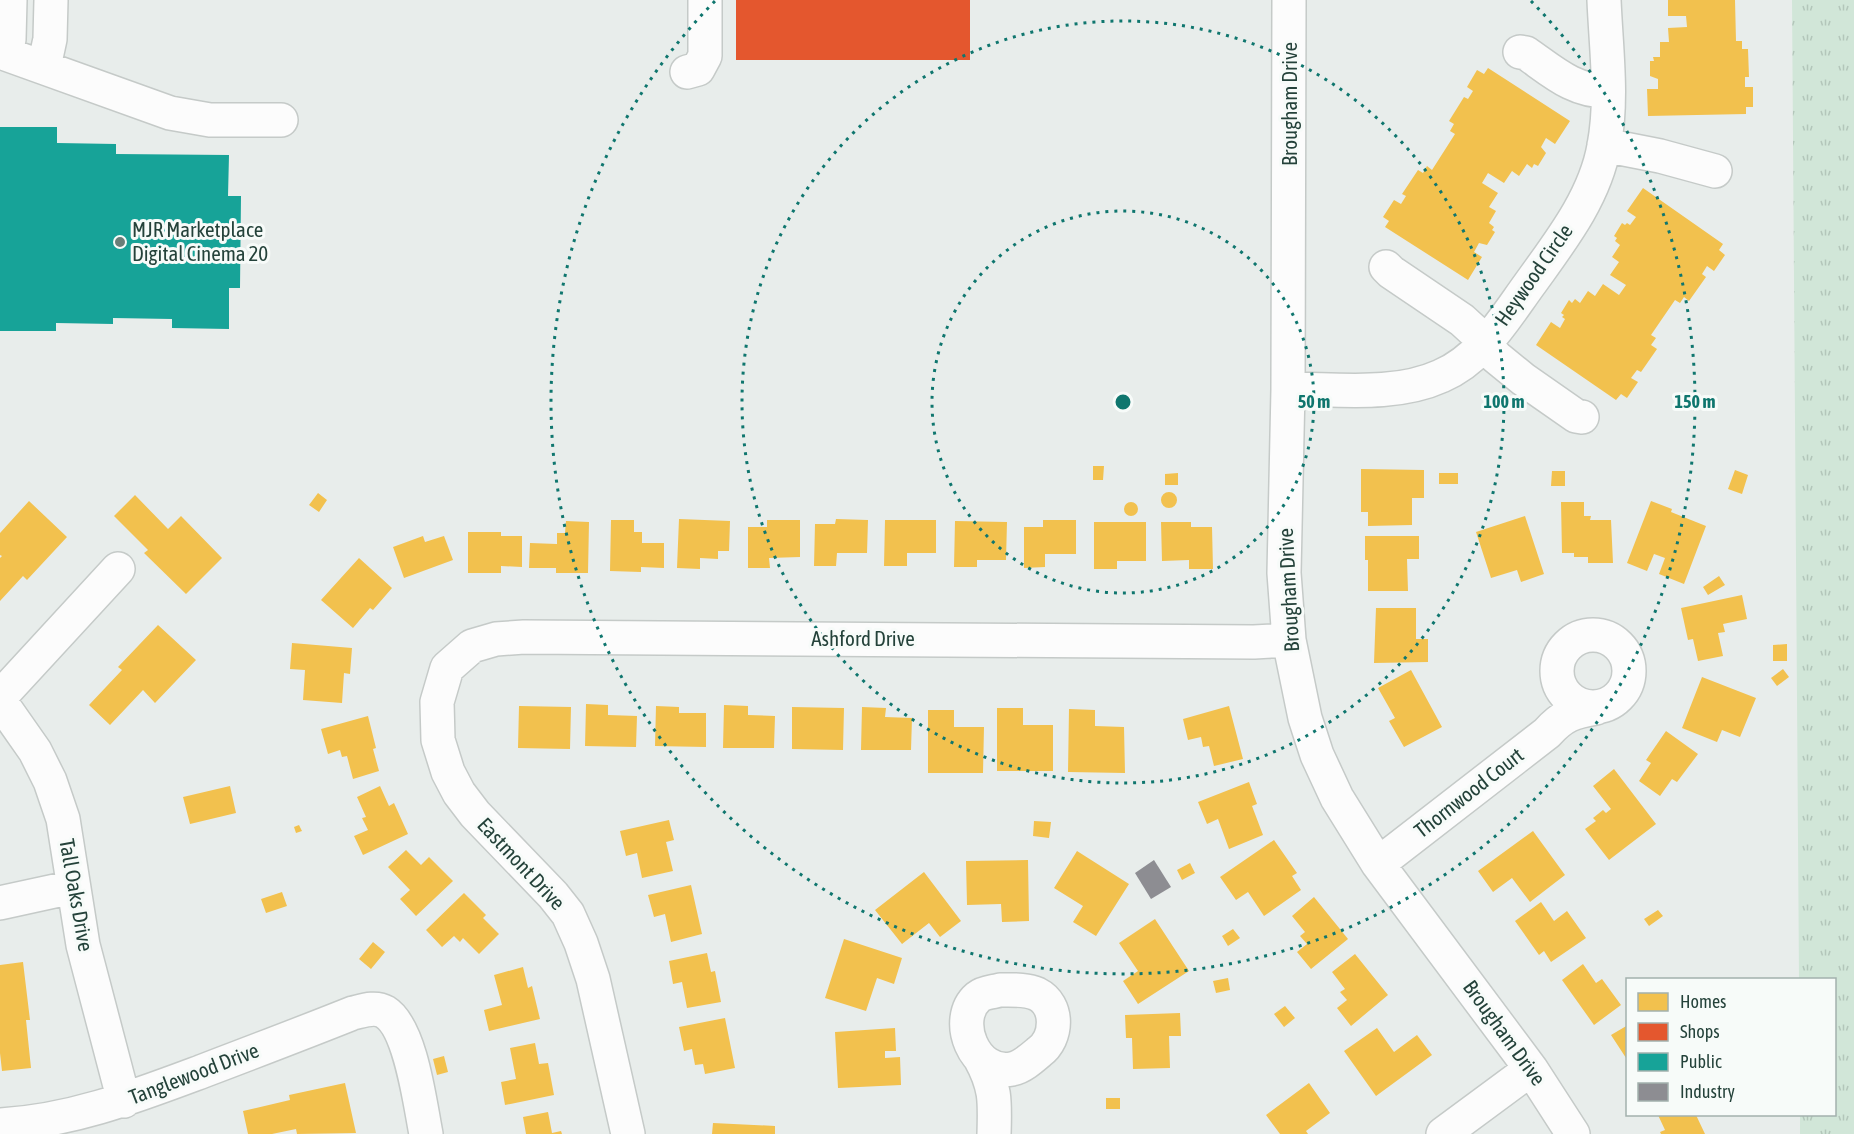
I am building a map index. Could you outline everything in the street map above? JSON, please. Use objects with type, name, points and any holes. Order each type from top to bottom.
[{"type":"street","points":[[10,0],[9,39],[3,52],[170,113],[210,120],[281,120]]},
{"type":"street","points":[[44,66],[50,39],[51,0]]},
{"type":"street","points":[[687,72],[698,69],[705,56],[705,0]]},
{"type":"street","name":"Brougham Drive","points":[[1289,0],[1288,389],[1284,573],[1289,640],[1301,701],[1317,754],[1337,798],[1378,864],[1531,1069],[1573,1134]]},
{"type":"street","name":"Heywood Circle","points":[[1288,389],[1385,389],[1412,386],[1454,370],[1485,343],[1573,221],[1600,166],[1608,118],[1604,0]]},
{"type":"street","points":[[1520,52],[1526,53],[1582,89],[1592,92],[1608,91]]},
{"type":"street","points":[[1604,145],[1660,156],[1715,171]]},
{"type":"street","points":[[1386,267],[1462,320],[1496,357],[1522,379],[1576,416],[1582,417]]},
{"type":"street","points":[[0,699],[118,569]]},
{"type":"street","name":"Thornwood Court","points":[[1378,864],[1547,734],[1558,720],[1575,711],[1607,705],[1617,699],[1625,690],[1630,668],[1627,656],[1611,639],[1600,635],[1588,635],[1576,639],[1567,646],[1560,657],[1557,669],[1562,703],[1558,720]]},
{"type":"street","name":"Ashford Drive","points":[[447,668],[472,645],[496,639],[524,637],[1254,642],[1289,640]]},
{"type":"street","name":"Eastmont Drive","points":[[447,668],[437,702],[437,711],[438,740],[448,772],[459,793],[475,814],[553,895],[568,914],[582,943],[592,979],[628,1134]]},
{"type":"street","points":[[1558,682],[1573,702],[1585,707],[1596,708]]},
{"type":"street","name":"Tall Oaks Drive","points":[[0,699],[35,751],[50,781],[63,819],[83,945],[124,1101]]},
{"type":"street","points":[[0,903],[73,886]]},
{"type":"street","points":[[994,1134],[995,1098],[990,1076],[967,1035],[971,1008],[977,998],[986,993],[1000,990],[1029,991],[1047,1002],[1052,1011],[1054,1023],[1052,1035],[1043,1050],[1012,1069],[1003,1079],[995,1098]]},
{"type":"street","name":"Tanglewood Drive","points":[[0,1125],[30,1123],[70,1116],[124,1101],[353,1013],[369,1009],[383,1010],[393,1019],[402,1034],[412,1062],[426,1134]]},
{"type":"street","points":[[980,1058],[998,1068],[1012,1069]]},
{"type":"street","points":[[1443,1134],[1531,1069]]},
{"type":"green space","points":[[1792,0],[1854,0],[1854,1134],[1800,1134],[1800,1116],[1836,1116],[1836,978],[1799,978]]},
{"type":"building: Homes","points":[[1668,0],[1735,0],[1736,41],[1742,41],[1742,49],[1748,49],[1749,77],[1745,77],[1745,87],[1753,87],[1753,107],[1746,107],[1746,114],[1648,116],[1647,89],[1658,89],[1658,79],[1650,76],[1650,61],[1654,61],[1653,57],[1660,57],[1660,42],[1669,42],[1668,28],[1687,27],[1686,16],[1668,16]]},
{"type":"building: Homes","points":[[1488,68],[1570,121],[1555,144],[1546,138],[1541,147],[1546,153],[1538,166],[1534,164],[1532,168],[1527,164],[1519,176],[1512,171],[1504,183],[1488,173],[1482,183],[1498,193],[1489,207],[1496,211],[1489,223],[1494,227],[1492,230],[1495,232],[1487,245],[1479,243],[1474,252],[1482,257],[1468,280],[1385,227],[1389,221],[1383,217],[1394,200],[1401,204],[1406,196],[1402,194],[1418,170],[1423,173],[1427,166],[1432,170],[1455,134],[1450,131],[1454,124],[1449,121],[1464,97],[1468,99],[1473,91],[1467,87],[1477,70],[1484,74]]},
{"type":"building: Homes","points":[[1643,188],[1723,244],[1719,250],[1725,255],[1714,271],[1707,266],[1702,274],[1706,277],[1689,301],[1684,297],[1680,303],[1675,300],[1651,335],[1656,338],[1651,345],[1657,349],[1641,372],[1637,370],[1631,378],[1638,382],[1627,398],[1621,394],[1616,400],[1536,345],[1551,322],[1560,328],[1565,319],[1561,313],[1569,300],[1572,303],[1575,299],[1580,303],[1588,291],[1595,296],[1603,284],[1619,295],[1626,285],[1610,275],[1619,262],[1612,257],[1620,245],[1615,241],[1617,238],[1614,236],[1622,223],[1630,225],[1636,217],[1627,211]]},
{"type":"building: Homes","points":[[1093,466],[1104,466],[1103,480],[1093,480]]},
{"type":"building: Homes","points":[[1361,469],[1424,470],[1424,498],[1412,498],[1412,525],[1368,526],[1368,512],[1361,512]]},
{"type":"building: Homes","points":[[1735,470],[1748,475],[1742,494],[1728,489]]},
{"type":"building: Homes","points":[[1552,471],[1565,471],[1565,486],[1551,486]]},
{"type":"building: Homes","points":[[1178,473],[1178,485],[1165,485],[1165,474]]},
{"type":"building: Homes","points":[[1439,473],[1458,473],[1458,484],[1439,484]]},
{"type":"building: Homes","points":[[1169,492],[1175,494],[1177,500],[1175,506],[1169,508],[1163,506],[1161,500],[1163,494]]},
{"type":"building: Homes","points":[[318,493],[327,500],[319,512],[309,505]]},
{"type":"building: Homes","points":[[135,495],[168,529],[181,516],[222,558],[186,594],[144,553],[148,550],[114,516]]},
{"type":"building: Homes","points":[[29,501],[67,537],[27,580],[23,576],[0,601],[0,558],[2,556],[0,555],[0,533]]},
{"type":"building: Homes","points":[[1651,501],[1706,526],[1684,584],[1659,574],[1665,558],[1654,554],[1647,571],[1627,563]]},
{"type":"building: Homes","points":[[1128,502],[1134,502],[1138,509],[1134,516],[1128,516],[1124,512],[1124,506]]},
{"type":"building: Homes","points":[[1561,502],[1584,502],[1584,516],[1591,516],[1590,520],[1611,520],[1613,563],[1588,563],[1588,557],[1574,557],[1574,553],[1562,553]]},
{"type":"building: Homes","points":[[1525,516],[1544,574],[1521,582],[1517,570],[1491,578],[1476,532]]},
{"type":"building: Homes","points":[[679,519],[730,521],[729,551],[718,551],[718,559],[700,558],[700,569],[677,568]]},
{"type":"building: Homes","points":[[836,519],[868,520],[867,553],[837,553],[836,566],[814,566],[815,524],[835,524]]},
{"type":"building: Homes","points":[[611,520],[634,520],[634,532],[642,532],[642,543],[664,543],[664,568],[641,567],[641,572],[610,571]]},
{"type":"building: Homes","points":[[767,520],[800,520],[800,557],[769,558],[770,568],[748,568],[748,527],[767,527]]},
{"type":"building: Homes","points":[[885,520],[936,520],[936,553],[907,553],[907,566],[884,566]]},
{"type":"building: Homes","points":[[1043,520],[1076,520],[1076,554],[1045,554],[1045,567],[1024,568],[1024,527],[1043,527]]},
{"type":"building: Homes","points":[[566,521],[589,522],[588,573],[556,573],[556,568],[529,568],[530,543],[557,544],[557,533],[565,533]]},
{"type":"building: Homes","points":[[955,521],[1007,522],[1006,560],[977,560],[977,567],[954,567]]},
{"type":"building: Homes","points":[[1094,522],[1146,522],[1146,561],[1117,561],[1117,569],[1094,569]]},
{"type":"building: Homes","points":[[1161,522],[1191,522],[1191,527],[1212,527],[1213,569],[1189,569],[1189,560],[1162,561]]},
{"type":"building: Homes","points":[[468,532],[501,532],[501,536],[522,536],[522,567],[501,566],[501,573],[468,573]]},
{"type":"building: Homes","points":[[423,536],[425,542],[444,536],[453,560],[404,578],[393,547]]},
{"type":"building: Homes","points":[[1365,536],[1419,536],[1419,559],[1407,559],[1408,591],[1368,591]]},
{"type":"building: Homes","points":[[359,558],[392,588],[353,628],[321,600]]},
{"type":"building: Homes","points":[[1719,576],[1725,585],[1708,595],[1703,587]]},
{"type":"building: Homes","points":[[1742,595],[1747,619],[1723,624],[1725,632],[1718,633],[1723,656],[1698,661],[1693,639],[1688,640],[1681,608]]},
{"type":"building: Homes","points":[[1376,608],[1416,608],[1416,639],[1428,639],[1428,662],[1374,663]]},
{"type":"building: Homes","points":[[158,625],[196,660],[155,703],[143,690],[110,725],[89,705],[122,670],[118,667]]},
{"type":"building: Homes","points":[[292,643],[352,648],[350,674],[344,673],[342,703],[303,700],[305,670],[290,669]]},
{"type":"building: Homes","points":[[1787,644],[1787,661],[1773,661],[1773,645]]},
{"type":"building: Homes","points":[[1783,669],[1789,677],[1777,686],[1771,678]]},
{"type":"building: Homes","points":[[1411,670],[1442,727],[1404,747],[1389,721],[1395,718],[1378,688]]},
{"type":"building: Homes","points":[[1702,677],[1756,698],[1740,737],[1722,730],[1717,742],[1682,728]]},
{"type":"building: Homes","points":[[586,704],[608,705],[608,715],[637,716],[636,747],[585,746]]},
{"type":"building: Homes","points":[[724,705],[748,706],[748,715],[775,716],[774,748],[723,748]]},
{"type":"building: Homes","points":[[519,706],[571,707],[570,749],[518,748]]},
{"type":"building: Homes","points":[[656,706],[679,707],[679,713],[706,713],[706,747],[655,746]]},
{"type":"building: Homes","points":[[1229,706],[1243,759],[1214,766],[1209,746],[1203,747],[1201,737],[1188,740],[1183,719]]},
{"type":"building: Homes","points":[[792,707],[844,708],[843,750],[792,749]]},
{"type":"building: Homes","points":[[862,707],[886,708],[885,717],[912,718],[911,750],[861,750]]},
{"type":"building: Homes","points":[[997,708],[1023,708],[1023,725],[1053,725],[1053,771],[997,771]]},
{"type":"building: Homes","points":[[1069,709],[1095,710],[1095,726],[1124,727],[1125,773],[1068,772]]},
{"type":"building: Homes","points":[[928,710],[954,710],[954,727],[984,727],[983,773],[928,773]]},
{"type":"building: Homes","points":[[368,716],[379,771],[353,779],[347,756],[342,757],[340,750],[328,754],[321,729]]},
{"type":"building: Homes","points":[[1666,731],[1698,754],[1677,782],[1672,779],[1660,796],[1639,781],[1651,763],[1646,760]]},
{"type":"building: Homes","points":[[1614,769],[1656,824],[1609,860],[1585,829],[1596,821],[1593,818],[1603,810],[1606,813],[1611,809],[1593,786]]},
{"type":"building: Homes","points":[[1249,782],[1257,804],[1252,806],[1263,835],[1229,849],[1218,819],[1207,824],[1198,802]]},
{"type":"building: Homes","points":[[230,786],[236,813],[190,824],[183,797]]},
{"type":"building: Homes","points":[[380,786],[389,806],[394,803],[408,834],[363,855],[354,836],[368,830],[362,818],[366,817],[357,797]]},
{"type":"building: Homes","points":[[669,820],[674,840],[666,842],[673,871],[642,878],[637,853],[626,856],[620,831]]},
{"type":"building: Homes","points":[[1034,821],[1051,822],[1049,838],[1033,836]]},
{"type":"building: Homes","points":[[299,825],[302,831],[296,833],[294,827]]},
{"type":"building: Homes","points":[[1533,831],[1565,875],[1530,902],[1512,878],[1493,892],[1478,871]]},
{"type":"building: Homes","points":[[1274,840],[1297,873],[1292,876],[1301,890],[1264,916],[1248,892],[1236,900],[1220,877]]},
{"type":"building: Homes","points":[[406,850],[421,865],[429,857],[453,881],[416,916],[400,899],[410,890],[388,867]]},
{"type":"building: Homes","points":[[1077,851],[1129,884],[1096,936],[1073,922],[1083,906],[1054,888]]},
{"type":"building: Homes","points":[[1028,860],[1029,921],[1002,922],[1001,904],[967,905],[966,861]]},
{"type":"building: Homes","points":[[1190,863],[1195,873],[1182,880],[1177,870]]},
{"type":"building: Homes","points":[[924,872],[961,921],[940,937],[929,923],[902,944],[875,910]]},
{"type":"building: Homes","points":[[691,885],[702,934],[671,942],[665,914],[654,917],[648,895]]},
{"type":"building: Homes","points":[[282,892],[287,906],[266,913],[261,899]]},
{"type":"building: Homes","points":[[464,893],[486,915],[483,918],[499,934],[479,954],[463,938],[460,942],[454,936],[442,947],[426,930]]},
{"type":"building: Homes","points":[[1314,897],[1348,939],[1311,969],[1297,952],[1307,944],[1300,936],[1305,932],[1292,916]]},
{"type":"building: Homes","points":[[1541,902],[1554,921],[1567,911],[1586,938],[1551,962],[1544,951],[1539,955],[1515,921]]},
{"type":"building: Homes","points":[[1658,910],[1663,916],[1649,926],[1644,919]]},
{"type":"building: Homes","points":[[1155,919],[1189,971],[1138,1004],[1123,981],[1138,971],[1119,943]]},
{"type":"building: Homes","points":[[1233,929],[1240,938],[1228,946],[1222,936]]},
{"type":"building: Homes","points":[[844,939],[902,958],[894,984],[877,978],[866,1011],[825,998]]},
{"type":"building: Homes","points":[[373,942],[385,952],[371,969],[359,959]]},
{"type":"building: Homes","points":[[707,953],[711,972],[715,971],[721,1002],[687,1008],[682,982],[673,984],[669,961]]},
{"type":"building: Homes","points":[[1355,954],[1388,995],[1351,1026],[1337,1008],[1347,1000],[1340,992],[1345,989],[1332,972]]},
{"type":"building: Homes","points":[[23,962],[30,1020],[26,1020],[31,1068],[2,1071],[0,965]]},
{"type":"building: Homes","points":[[1583,964],[1596,983],[1602,979],[1621,1005],[1594,1025],[1562,980]]},
{"type":"building: Homes","points":[[523,967],[528,988],[532,986],[540,1019],[489,1031],[484,1010],[502,1005],[494,975]]},
{"type":"building: Homes","points":[[1228,978],[1230,990],[1216,993],[1213,981]]},
{"type":"building: Homes","points":[[1285,1006],[1295,1018],[1284,1027],[1274,1014]]},
{"type":"building: Homes","points":[[1180,1013],[1181,1036],[1169,1036],[1170,1068],[1133,1069],[1132,1038],[1126,1038],[1125,1015]]},
{"type":"building: Homes","points":[[725,1018],[735,1068],[705,1074],[703,1064],[695,1065],[692,1049],[684,1051],[679,1027]]},
{"type":"building: Homes","points":[[1626,1026],[1626,1058],[1611,1035]]},
{"type":"building: Homes","points":[[895,1028],[896,1051],[885,1051],[885,1058],[900,1057],[901,1085],[838,1088],[835,1032]]},
{"type":"building: Homes","points":[[1377,1028],[1394,1052],[1417,1035],[1432,1055],[1376,1096],[1344,1051]]},
{"type":"building: Homes","points":[[535,1043],[539,1064],[548,1063],[554,1095],[505,1105],[501,1082],[516,1079],[510,1048]]},
{"type":"building: Homes","points":[[444,1056],[448,1072],[437,1075],[433,1059]]},
{"type":"building: Homes","points":[[345,1083],[356,1133],[297,1134],[296,1129],[272,1134],[248,1134],[243,1111],[290,1100],[289,1095]]},
{"type":"building: Homes","points":[[1309,1083],[1330,1113],[1306,1131],[1308,1134],[1280,1134],[1266,1115]]},
{"type":"building: Homes","points":[[1106,1098],[1120,1098],[1120,1109],[1106,1109]]},
{"type":"building: Homes","points":[[548,1112],[552,1133],[561,1131],[562,1134],[526,1134],[523,1117]]},
{"type":"building: Homes","points":[[1658,1116],[1696,1116],[1705,1134],[1661,1134],[1660,1132],[1665,1130]]},
{"type":"building: Homes","points":[[713,1123],[775,1126],[775,1134],[712,1134]]},
{"type":"building: Shops","points":[[736,0],[970,0],[970,60],[736,60]]},
{"type":"building: Public","name":"MJR Marketplace Digital Cinema 20","points":[[0,127],[57,127],[57,143],[116,144],[116,154],[229,155],[228,196],[241,196],[240,288],[229,288],[229,329],[172,328],[172,319],[113,318],[113,324],[56,323],[56,331],[0,331]]},
{"type":"building: Industry","points":[[1154,860],[1171,887],[1151,899],[1135,873]]},
{"type":"place","name":"MJR Marketplace Digital Cinema 20","points":[[120,242]]}]
